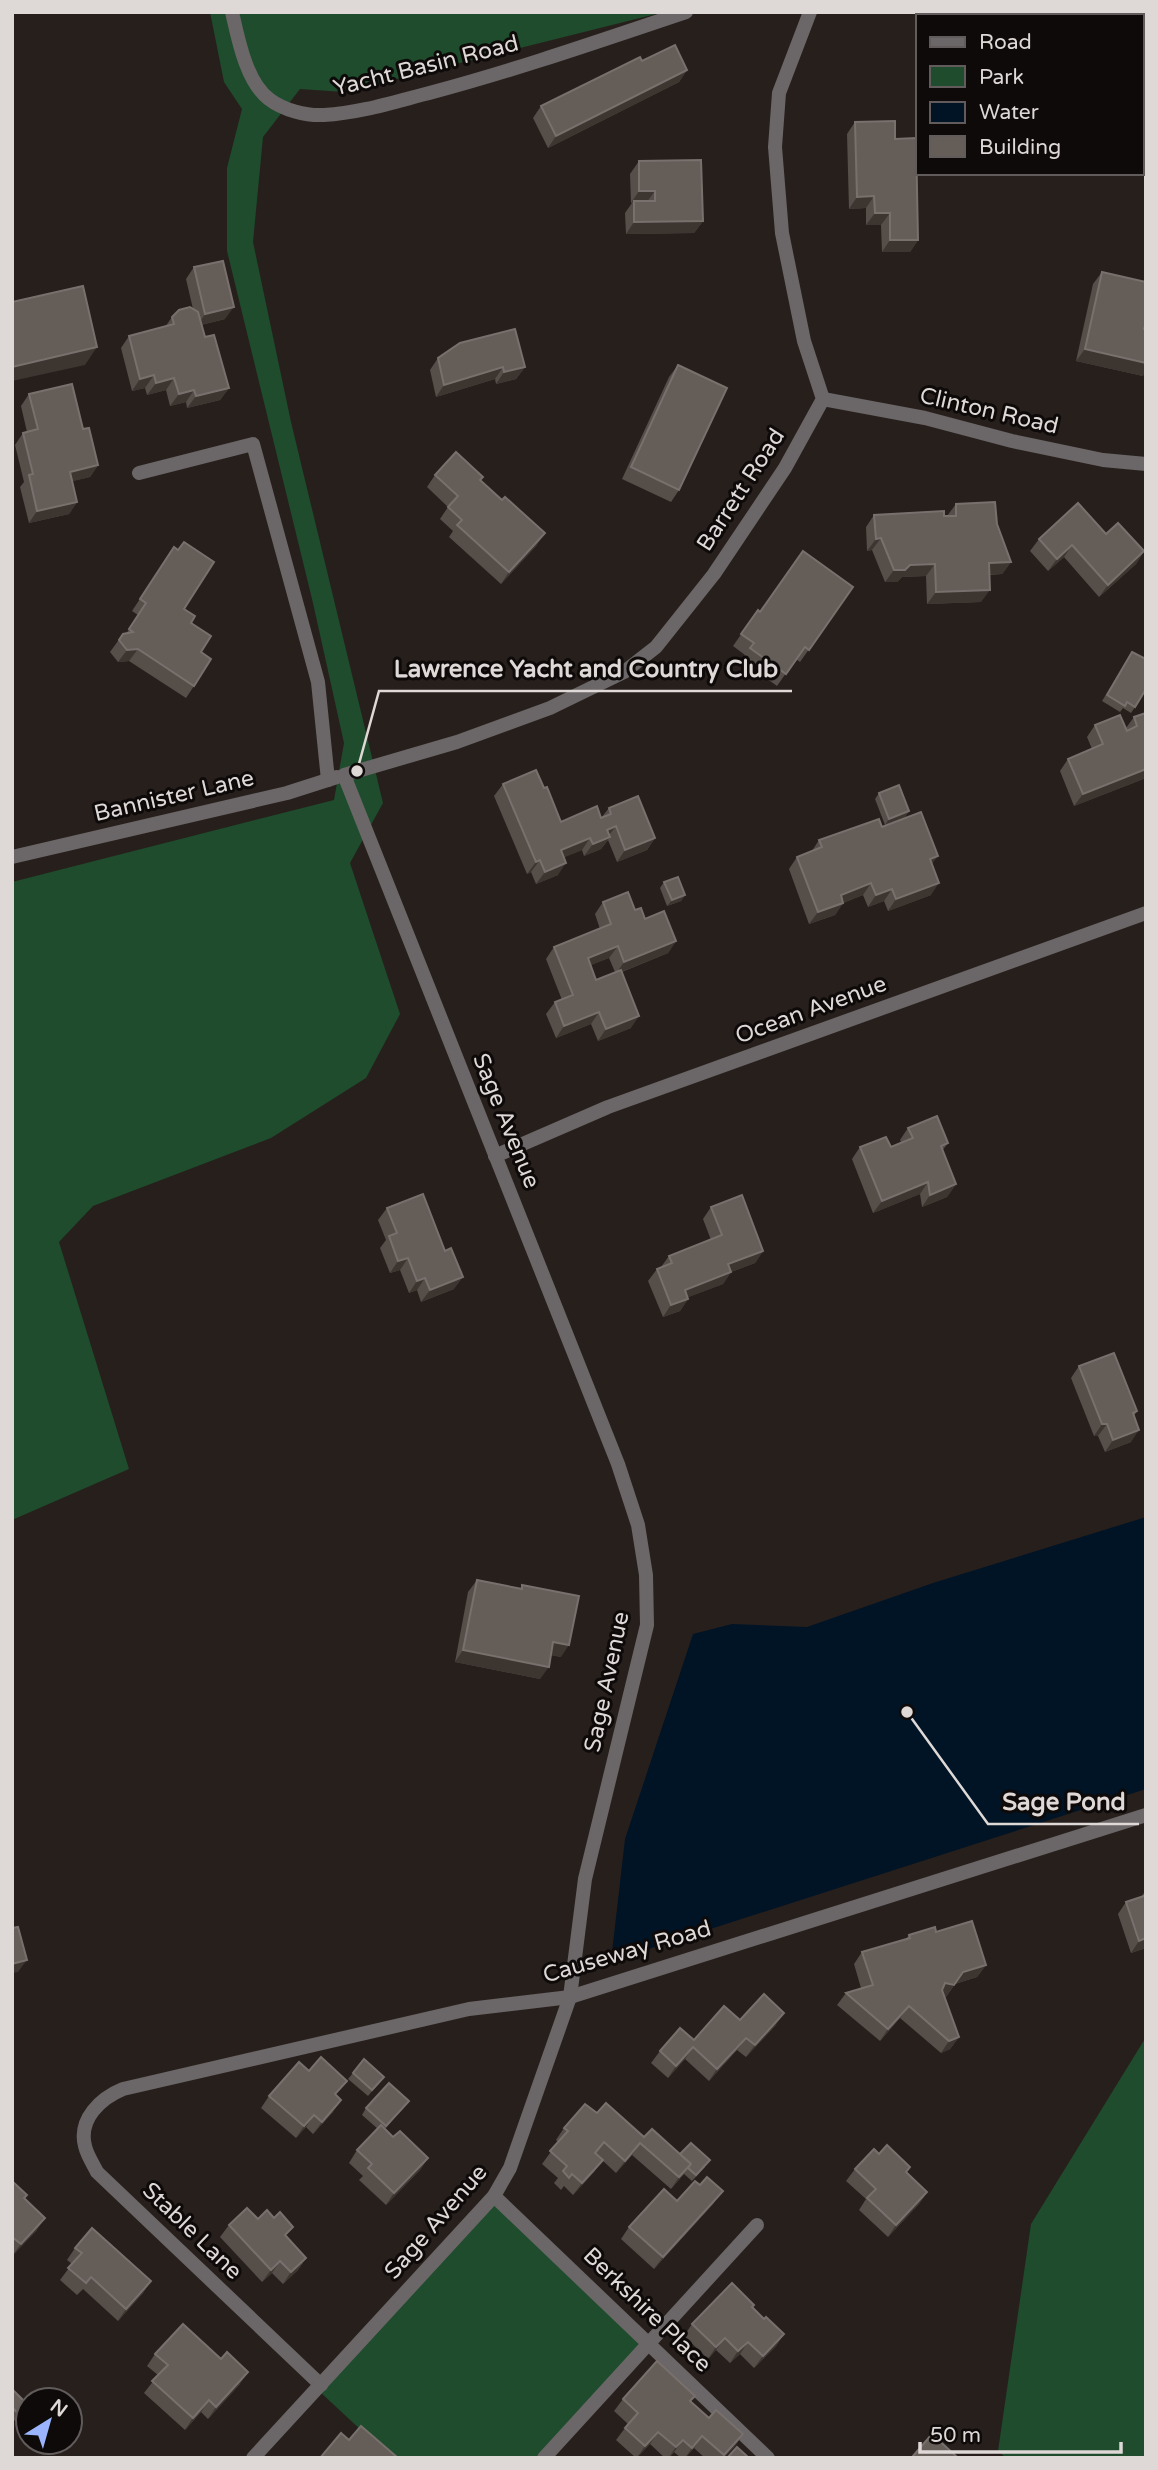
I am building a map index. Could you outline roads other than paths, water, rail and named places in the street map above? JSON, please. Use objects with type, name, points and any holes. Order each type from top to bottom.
[{"type":"street","name":"Yacht Basin Road","points":[[232,12],[242,53],[260,90],[270,100],[293,111],[321,115],[359,111],[490,77],[686,12]]},
{"type":"street","points":[[810,12],[779,93],[775,146],[782,233],[804,341],[823,399]]},
{"type":"street","name":"Clinton Road","points":[[823,399],[925,418],[1012,442],[1102,460],[1146,464]]},
{"type":"street","name":"Barrett Road","points":[[344,775],[469,738],[550,708],[624,672],[656,647],[714,574],[785,468],[823,399]]},
{"type":"street","points":[[139,473],[253,444],[318,682],[328,780]]},
{"type":"street","name":"Bannister Lane","points":[[12,857],[287,793],[344,775]]},
{"type":"street","name":"Sage Avenue","points":[[253,2458],[494,2196],[510,2168],[570,1997],[586,1879],[647,1625],[646,1575],[638,1525],[618,1464],[344,775]]},
{"type":"street","name":"Ocean Avenue","points":[[495,1156],[608,1107],[1146,913]]},
{"type":"street","name":"Causeway Road","points":[[110,2094],[327,2040],[469,2009],[570,1997],[1146,1815]]},
{"type":"street","name":"Stable Lane","points":[[110,2094],[93,2109],[86,2122],[84,2145],[97,2172],[321,2385]]},
{"type":"street","name":"Berkshire Place","points":[[494,2196],[768,2458]]},
{"type":"street","points":[[544,2458],[757,2225]]},
{"type":"water","points":[[1146,1517],[1146,1789],[611,1961],[625,1839],[693,1634],[732,1624],[807,1627],[933,1583]]},
{"type":"place","name":"Lawrence Yacht and Country Club","points":[[357,771]]},
{"type":"place","name":"Sage Pond","points":[[907,1712]]}]
